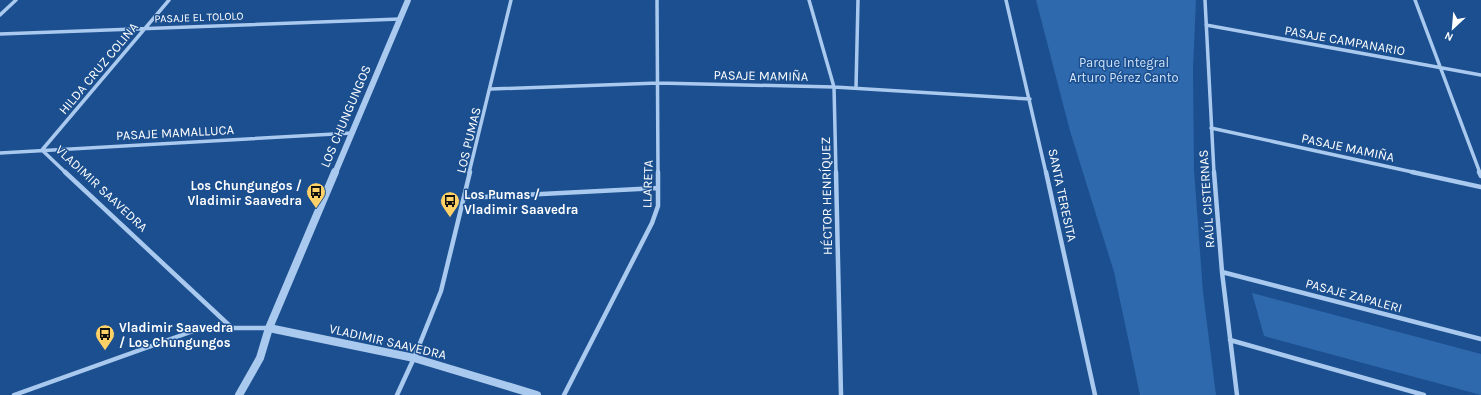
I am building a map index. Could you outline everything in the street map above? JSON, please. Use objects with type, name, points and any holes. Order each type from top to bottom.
[{"type":"street","points":[[0,15],[16,0]]},
{"type":"street","name":"HILDA CRUZ COLINA","points":[[42,150],[169,0]]},
{"type":"street","name":"LOS CHUNGUNGOS","points":[[239,395],[260,358],[269,328],[408,0]]},
{"type":"street","name":"LOS PUMAS","points":[[397,395],[414,358],[441,291],[511,0]]},
{"type":"street","name":"LLARETA","points":[[564,395],[652,223],[658,206],[658,0]]},
{"type":"street","name":"HÉCTOR HENRÍQUEZ","points":[[809,0],[834,87],[841,395]]},
{"type":"street","points":[[856,88],[858,0]]},
{"type":"street","name":"SANTA TERESITA","points":[[1006,0],[1030,99],[1095,395]]},
{"type":"street","name":"RAÚL CISTERNAS","points":[[1205,0],[1210,128],[1222,272],[1237,395]]},
{"type":"street","points":[[1416,0],[1481,176]]},
{"type":"street","name":"PASAJE EL TOLOLO","points":[[0,34],[400,19]]},
{"type":"street","name":"PASAJE CAMPANARIO","points":[[1206,25],[1481,75]]},
{"type":"street","name":"PASAJE MAMIÑA","points":[[490,89],[658,83],[834,87],[1030,99]]},
{"type":"street","name":"PASAJE MAMIÑA","points":[[1210,128],[1481,187]]},
{"type":"street","name":"PASAJE MAMALLUCA","points":[[0,153],[352,133]]},
{"type":"street","name":"VLADIMIR SAAVEDRA","points":[[42,150],[231,327]]},
{"type":"street","points":[[464,198],[658,188]]},
{"type":"street","name":"PASAJE ZAPALERI","points":[[1222,272],[1481,340]]},
{"type":"street","name":"VLADIMIR SAAVEDRA","points":[[14,395],[196,330],[231,327],[269,328],[414,358],[536,395]]},
{"type":"street","points":[[1230,340],[1424,395]]},
{"type":"green space","name":"Parque Integral Arturo Pérez Canto","points":[[1036,0],[1196,0],[1193,69],[1194,170],[1203,292],[1216,395],[1140,395],[1114,272],[1070,131]]},
{"type":"green space","points":[[1252,293],[1481,354],[1481,395],[1264,336]]},
{"type":"place","name":"Los Chungungos / Vladimir Saavedra","points":[[316,209]]},
{"type":"place","name":"Los Pumas / Vladimir Saavedra","points":[[450,218]]},
{"type":"place","name":"Vladimir Saavedra / Los Chungungos","points":[[105,351]]}]
